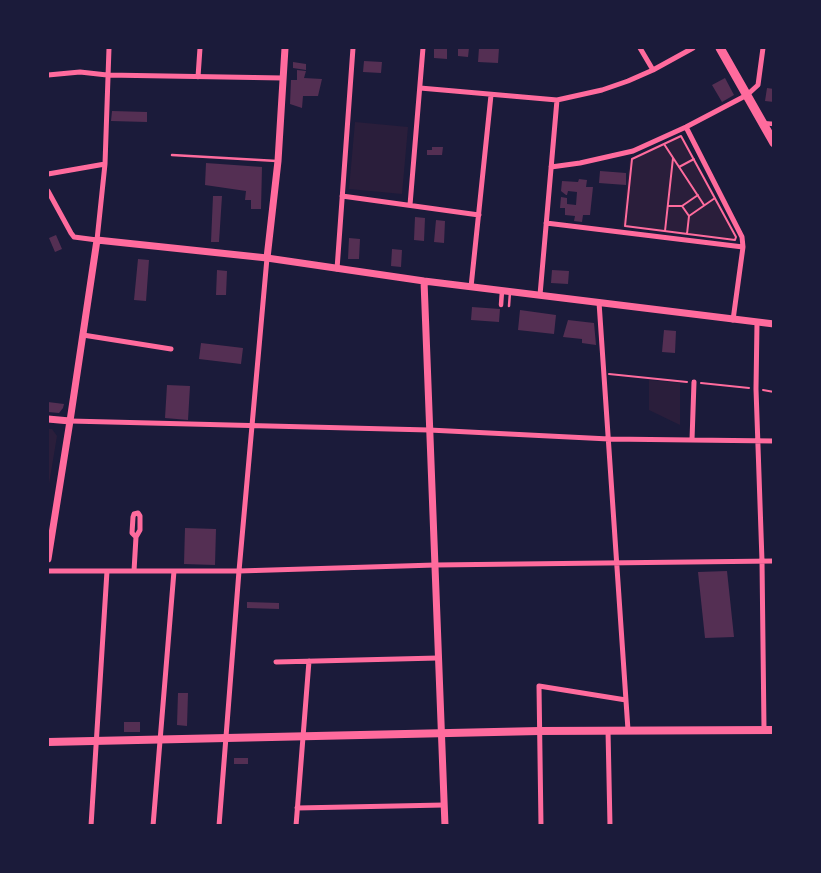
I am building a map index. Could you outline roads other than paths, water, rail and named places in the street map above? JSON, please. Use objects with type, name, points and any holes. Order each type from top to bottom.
[{"type":"main road","points":[[720,48],[774,143]]},
{"type":"main road","points":[[48,742],[539,731],[774,730]]},
{"type":"street","points":[[48,559],[97,240],[105,164],[109,48]]},
{"type":"street","points":[[198,76],[200,48]]},
{"type":"street","points":[[219,826],[239,572],[267,258],[278,161],[284,48]]},
{"type":"street","points":[[337,269],[353,48]]},
{"type":"street","points":[[410,205],[423,48]]},
{"type":"street","points":[[640,48],[653,70]]},
{"type":"street","points":[[420,88],[557,100],[602,90],[653,70],[693,48]]},
{"type":"street","points":[[551,167],[588,162],[632,151],[686,127],[747,95],[758,85],[763,48]]},
{"type":"street","points":[[48,75],[80,72],[107,75],[283,78]]},
{"type":"street","points":[[471,287],[491,95]]},
{"type":"street","points":[[540,295],[557,100]]},
{"type":"street","points":[[762,123],[774,124]]},
{"type":"street","points":[[686,127],[742,237],[743,247],[733,320]]},
{"type":"street","points":[[48,174],[105,164]]},
{"type":"street","points":[[48,190],[70,234],[74,237],[267,258],[424,281],[774,324]]},
{"type":"street","points":[[342,196],[479,215]]},
{"type":"street","points":[[546,224],[743,247]]},
{"type":"street","points":[[424,281],[445,826]]},
{"type":"street","points":[[501,305],[506,291]]},
{"type":"street","points":[[599,302],[628,730]]},
{"type":"street","points":[[757,323],[756,389],[762,561],[764,729]]},
{"type":"street","points":[[83,335],[170,349]]},
{"type":"street","points":[[692,440],[694,382]]},
{"type":"street","points":[[48,418],[70,421],[429,430],[609,439],[774,441]]},
{"type":"street","points":[[134,571],[136,537]]},
{"type":"street","points":[[48,571],[239,572],[434,565],[616,564],[774,560]]},
{"type":"street","points":[[91,826],[107,571]]},
{"type":"street","points":[[153,826],[174,571]]},
{"type":"street","points":[[276,662],[438,658]]},
{"type":"street","points":[[296,826],[309,660]]},
{"type":"street","points":[[541,826],[539,686],[626,700]]},
{"type":"street","points":[[608,730],[610,826]]},
{"type":"street","points":[[297,808],[444,805]]},
{"type":"lane","points":[[172,155],[278,161]]},
{"type":"lane","points":[[506,291],[509,306]]}]
